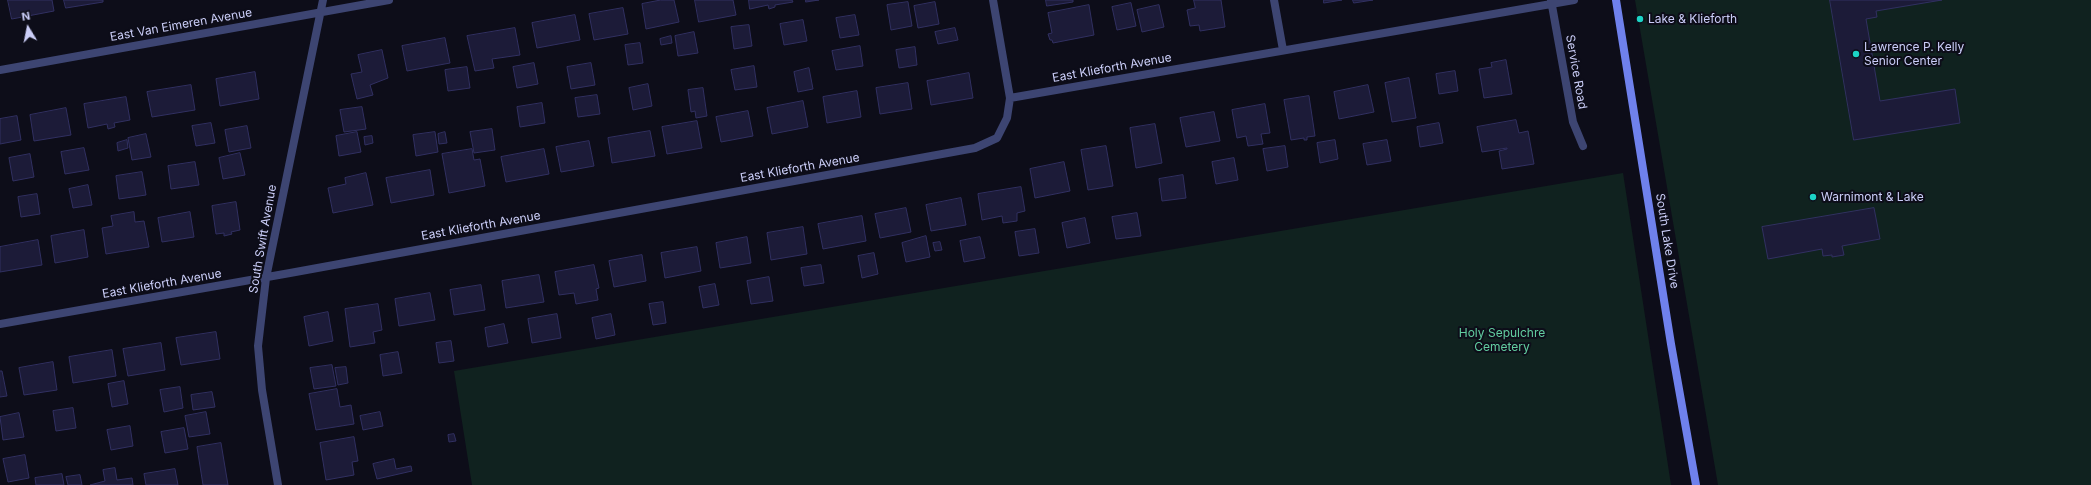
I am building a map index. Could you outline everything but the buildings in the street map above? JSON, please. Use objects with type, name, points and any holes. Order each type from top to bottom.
[{"type":"main road","name":"South Lake Drive","points":[[1616,0],[1671,344],[1696,485]]},
{"type":"street","name":"South Swift Avenue","points":[[278,485],[262,390],[258,346],[266,278],[324,0]]},
{"type":"street","name":"East Van Eimeren Avenue","points":[[0,70],[389,0]]},
{"type":"street","points":[[993,0],[1010,98]]},
{"type":"street","points":[[1274,0],[1283,50]]},
{"type":"street","name":"East Klieforth Avenue","points":[[0,324],[266,278],[974,148],[997,138],[1007,118],[1010,98],[1552,2],[1574,0]]},
{"type":"street","name":"Service Road","points":[[1552,2],[1573,122],[1583,146]]},
{"type":"green space","points":[[1635,0],[2091,0],[2091,485],[1718,485]]},
{"type":"green space","name":"Holy Sepulchre Cemetery","points":[[1623,173],[1671,485],[472,485],[454,371]]},
{"type":"place","name":"Lake & Klieforth","points":[[1640,19]]},
{"type":"place","name":"Lawrence P. Kelly Senior Center","points":[[1856,54]]},
{"type":"place","name":"Warnimont & Lake","points":[[1813,197]]}]
